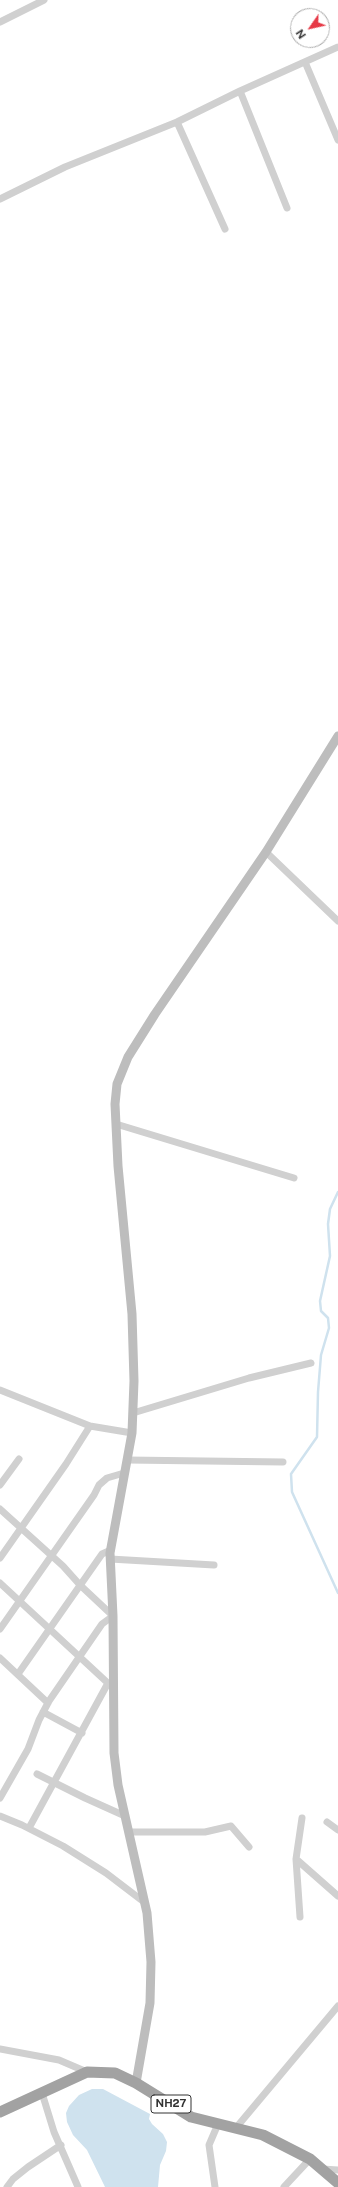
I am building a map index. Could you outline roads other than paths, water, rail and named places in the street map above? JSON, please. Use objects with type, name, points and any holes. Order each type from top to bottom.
[{"type":"highway","name":"NH27","points":[[0,2112],[87,2072],[115,2073],[136,2082],[191,2117],[263,2135],[310,2159],[338,2183]]},
{"type":"main road","points":[[136,2082],[150,2003],[151,1962],[144,1902],[118,1785],[114,1753],[110,1686],[113,1616],[110,1559],[132,1433],[134,1381],[132,1314],[118,1166],[115,1104],[117,1084],[128,1057],[155,1014],[266,852],[338,736]]},
{"type":"street","points":[[0,22],[44,0]]},
{"type":"street","points":[[0,199],[65,167],[178,122],[240,91],[338,47]]},
{"type":"street","points":[[305,62],[338,140]]},
{"type":"street","points":[[240,91],[287,208]]},
{"type":"street","points":[[178,122],[225,229]]},
{"type":"street","points":[[266,852],[337,919]]},
{"type":"street","points":[[116,1124],[294,1178]]},
{"type":"street","points":[[133,1413],[249,1378],[311,1363]]},
{"type":"street","points":[[0,1390],[90,1426],[132,1433]]},
{"type":"street","points":[[0,1558],[90,1426]]},
{"type":"street","points":[[0,1485],[19,1459]]},
{"type":"street","points":[[127,1460],[283,1462]]},
{"type":"street","points":[[0,1629],[94,1495],[99,1485],[107,1478],[124,1473]]},
{"type":"street","points":[[0,1509],[51,1555],[113,1616],[102,1624],[48,1703],[28,1749],[0,1798]]},
{"type":"street","points":[[18,1674],[102,1554],[111,1550]]},
{"type":"street","points":[[110,1559],[214,1566]]},
{"type":"street","points":[[0,1583],[110,1686],[29,1828]]},
{"type":"street","points":[[0,1658],[48,1703]]},
{"type":"street","points":[[43,1712],[82,1733]]},
{"type":"street","points":[[37,1774],[125,1816]]},
{"type":"street","points":[[0,1816],[29,1828],[106,1873],[144,1902]]},
{"type":"street","points":[[300,1917],[296,1860],[302,1818]]},
{"type":"street","points":[[327,1822],[338,1830]]},
{"type":"street","points":[[129,1832],[205,1832],[231,1826],[249,1848]]},
{"type":"street","points":[[296,1860],[338,1896]]},
{"type":"street","points":[[235,2129],[338,2006]]},
{"type":"street","points":[[0,2050],[59,2060],[87,2072]]},
{"type":"street","points":[[42,2093],[54,2132],[61,2145],[78,2187]]},
{"type":"street","points":[[215,2187],[210,2145],[218,2124]]},
{"type":"street","points":[[7,2187],[13,2179],[28,2167],[61,2145]]},
{"type":"street","points":[[284,2187],[310,2159]]},
{"type":"street","points":[[322,2169],[338,2170]]},
{"type":"water","points":[[92,2089],[103,2089],[150,2114],[149,2119],[152,2124],[163,2134],[167,2142],[166,2151],[160,2165],[158,2187],[105,2187],[87,2150],[73,2135],[67,2122],[66,2113],[69,2106],[79,2095]]},
{"type":"waterway","points":[[338,1192],[330,1209],[328,1224],[330,1256],[320,1301],[321,1311],[328,1318],[329,1328],[321,1355],[317,1437],[291,1474],[292,1492],[338,1593]]}]
